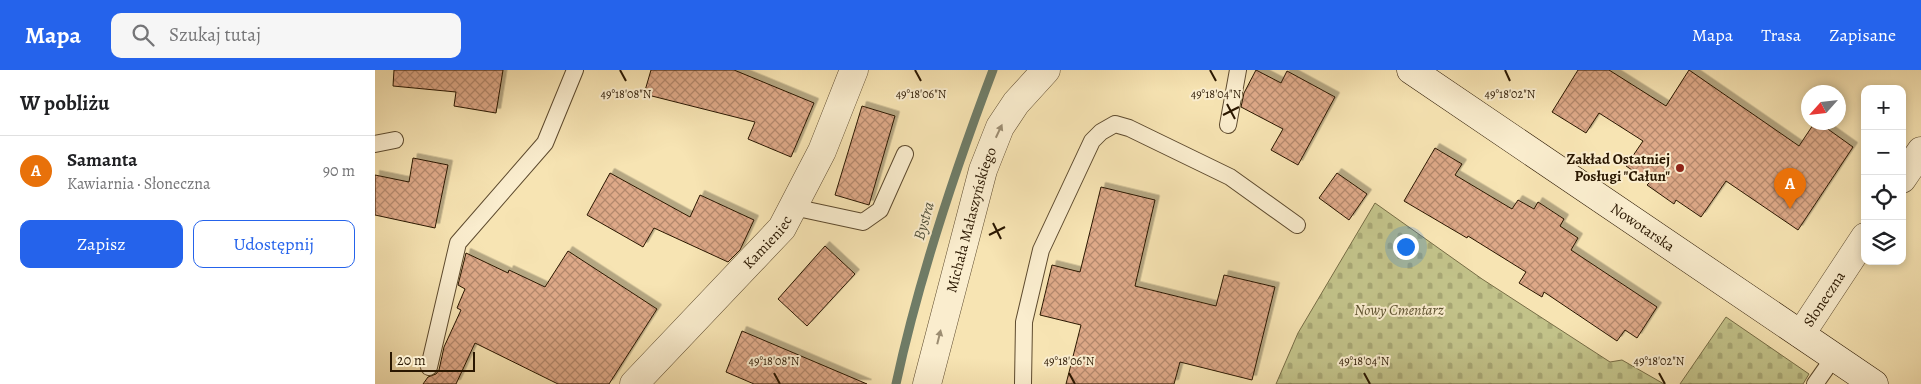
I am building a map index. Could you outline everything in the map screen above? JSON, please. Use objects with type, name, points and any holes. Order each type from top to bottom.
[{"type":"street","name":"Kamieniec","points":[[634,384],[782,228],[822,151],[854,70]]},
{"type":"street","name":"Michała Małaszyńskiego","points":[[929,384],[983,170],[1000,128],[1016,103],[1046,70]]},
{"type":"street","name":"Nowotarska","points":[[1411,70],[1874,384]]},
{"type":"street","points":[[1905,175],[1921,151]]},
{"type":"street","name":"Słoneczna","points":[[1801,334],[1861,243]]},
{"type":"lane","points":[[429,367],[458,243],[545,144],[575,70]]},
{"type":"lane","points":[[1228,125],[1238,70]]},
{"type":"lane","points":[[1023,384],[1024,322],[1041,250],[1092,141],[1101,132],[1115,124],[1129,128],[1161,145],[1199,161],[1230,177],[1297,226]]},
{"type":"lane","points":[[375,144],[395,140]]},
{"type":"lane","points":[[793,207],[863,222],[880,210],[905,154]]},
{"type":"lane","points":[[1815,384],[1834,357]]},
{"type":"green space","name":"Nowy Cmentarz","points":[[1375,203],[1482,279],[1610,362],[1622,360],[1664,384],[1276,384],[1298,333]]},
{"type":"green space","points":[[1726,317],[1809,374],[1803,384],[1680,384]]},
{"type":"building","points":[[394,70],[503,70],[496,113],[454,106],[456,92],[393,86]]},
{"type":"building","points":[[651,70],[734,70],[814,103],[791,157],[748,139],[755,122],[644,94]]},
{"type":"building","points":[[1256,70],[1281,83],[1287,71],[1335,97],[1298,165],[1271,150],[1283,129],[1241,107],[1244,93]]},
{"type":"building","points":[[1578,70],[1609,70],[1666,106],[1689,70],[1799,146],[1810,130],[1829,130],[1853,147],[1798,230],[1726,181],[1701,217],[1676,200],[1674,204],[1647,185],[1650,182],[1626,166],[1643,141],[1599,113],[1586,133],[1552,112]]},
{"type":"building","points":[[862,106],[895,116],[869,205],[835,195]]},
{"type":"building","points":[[1435,148],[1462,164],[1455,175],[1512,209],[1518,200],[1534,209],[1538,202],[1564,219],[1560,226],[1578,238],[1571,250],[1657,307],[1637,338],[1625,330],[1617,341],[1544,292],[1542,297],[1519,283],[1526,272],[1468,236],[1467,238],[1404,201]]},
{"type":"building","points":[[413,158],[448,165],[435,228],[375,215],[375,175],[409,182]]},
{"type":"building","points":[[610,173],[690,217],[700,195],[754,220],[740,250],[728,262],[654,228],[643,247],[587,215]]},
{"type":"building","points":[[1337,173],[1367,194],[1349,220],[1319,198]]},
{"type":"building","points":[[1101,187],[1155,200],[1135,286],[1216,306],[1224,275],[1275,287],[1252,380],[1180,362],[1174,384],[1066,384],[1081,325],[1040,315],[1052,265],[1080,272]]},
{"type":"building","points":[[825,246],[855,274],[807,326],[778,299]]},
{"type":"building","points":[[568,251],[657,309],[609,384],[558,384],[475,343],[456,384],[423,384],[428,377],[436,374],[439,370],[444,347],[461,310],[457,308],[465,289],[458,285],[466,253],[508,273],[509,270],[545,287]]},
{"type":"building","points":[[742,331],[867,384],[754,384],[726,372]]},
{"type":"waterway","name":"Bystra","points":[[896,384],[915,304],[939,226],[993,70]]},
{"type":"place","name":"Zakład Ostatniej Posługi \"Całun\"","points":[[1680,168]]},
{"type":"place","name":"Samanta","points":[[1790,209]]}]
